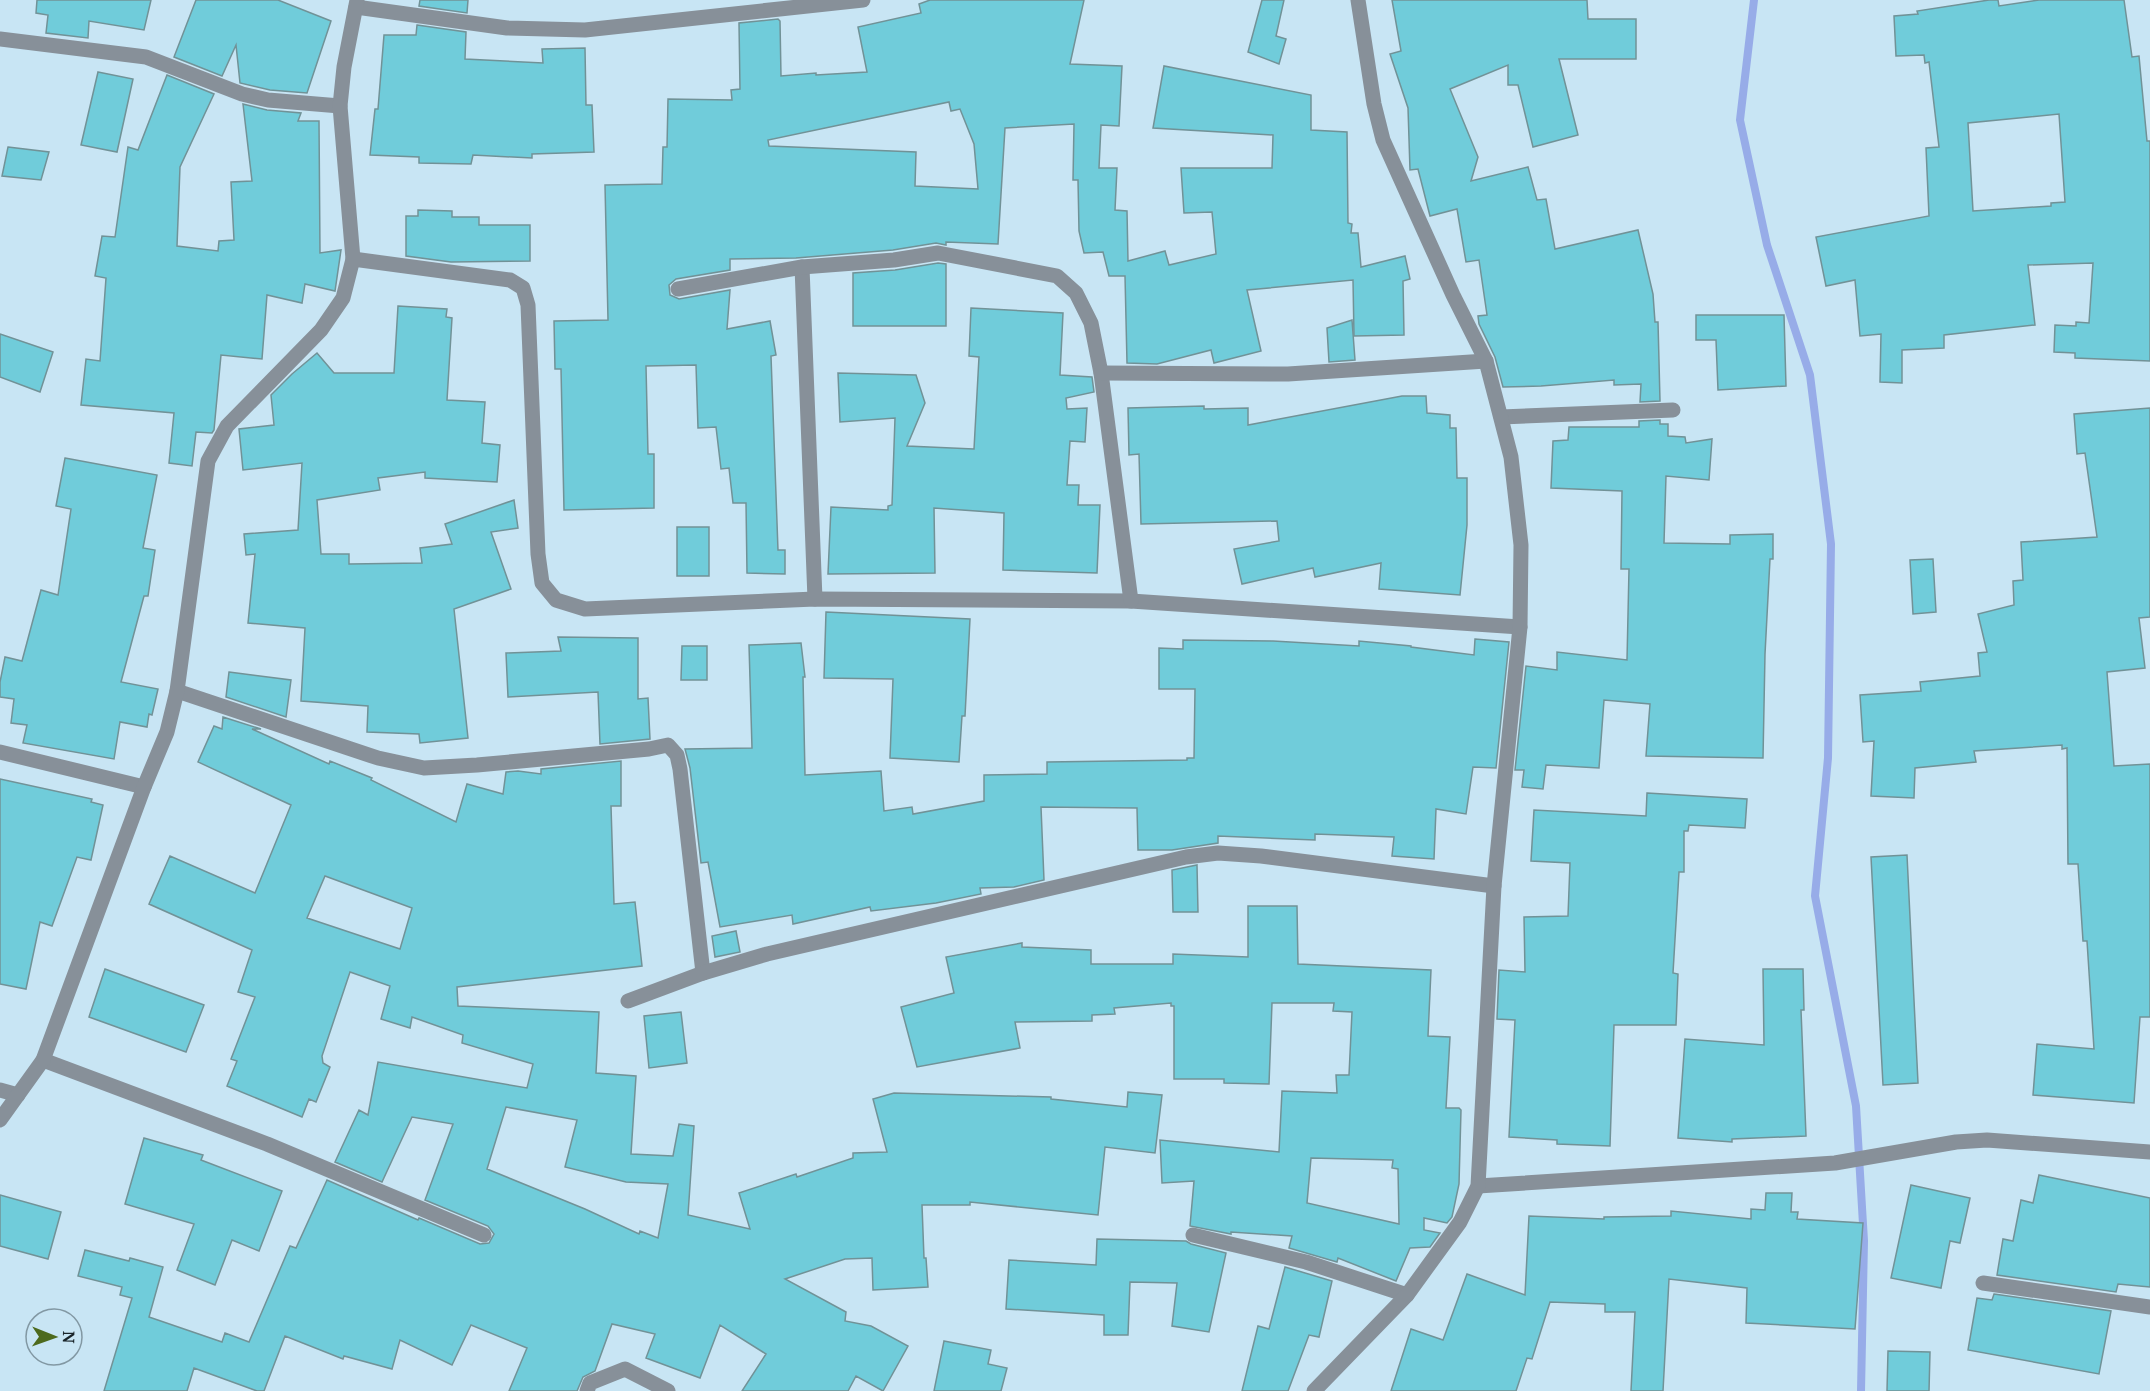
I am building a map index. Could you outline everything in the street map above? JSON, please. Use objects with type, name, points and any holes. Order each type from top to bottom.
[{"type":"street","points":[[0,1120],[43,1060],[166,732],[177,691],[208,461],[227,426],[321,330],[343,298],[352,260],[340,106],[344,68],[356,3],[507,28],[585,30],[863,0]]},
{"type":"street","points":[[1314,1391],[1407,1295],[1460,1222],[1478,1186],[1494,886],[1520,627],[1521,545],[1511,457],[1501,417],[1486,361],[1453,295],[1383,140],[1374,104],[1358,0]]},
{"type":"street","points":[[0,39],[146,57],[242,93],[268,99],[340,106]]},
{"type":"street","points":[[678,289],[802,267],[894,260],[938,252],[1057,276],[1076,293],[1091,323],[1101,373],[1131,602]]},
{"type":"street","points":[[352,260],[510,280],[523,288],[528,305],[538,554],[542,583],[556,600],[585,609],[815,599],[1131,602],[1520,627]]},
{"type":"street","points":[[802,267],[815,599]]},
{"type":"street","points":[[1101,373],[1288,374],[1486,361]]},
{"type":"street","points":[[1501,417],[1673,410]]},
{"type":"street","points":[[177,691],[378,758],[424,768],[649,749],[668,745],[677,755],[680,769],[702,973]]},
{"type":"street","points":[[0,752],[144,787]]},
{"type":"street","points":[[628,1001],[702,973],[778,951],[1186,857],[1218,853],[1262,856],[1494,886]]},
{"type":"street","points":[[43,1060],[267,1144],[484,1235]]},
{"type":"street","points":[[0,1090],[18,1095]]},
{"type":"street","points":[[1478,1186],[1835,1163],[1956,1142],[1988,1140],[2150,1152]]},
{"type":"street","points":[[1193,1235],[1306,1262],[1407,1295]]},
{"type":"street","points":[[1983,1282],[2150,1307]]},
{"type":"street","points":[[587,1391],[591,1383],[625,1369],[668,1391]]},
{"type":"building","points":[[37,0],[151,0],[144,30],[89,21],[88,38],[46,33],[48,15],[36,13]]},
{"type":"building","points":[[196,0],[278,0],[331,21],[307,93],[270,90],[240,83],[236,45],[222,76],[174,57]]},
{"type":"building","points":[[420,0],[468,0],[467,13],[419,6]]},
{"type":"building","points":[[930,0],[1084,0],[1070,64],[1122,66],[1119,126],[1101,125],[1099,168],[1117,168],[1115,210],[1127,211],[1128,261],[1165,251],[1169,265],[1216,254],[1212,212],[1184,213],[1181,168],[1272,168],[1273,135],[1153,128],[1164,66],[1311,95],[1311,130],[1347,132],[1348,223],[1352,224],[1351,233],[1358,233],[1361,267],[1405,256],[1410,279],[1403,281],[1404,335],[1354,336],[1353,280],[1247,290],[1261,351],[1214,363],[1211,350],[1157,364],[1127,363],[1125,276],[1109,276],[1103,252],[1084,253],[1079,231],[1078,180],[1073,180],[1074,124],[1005,128],[998,244],[946,242],[946,245],[936,243],[893,250],[796,258],[730,259],[730,270],[676,279],[669,285],[670,295],[679,299],[730,290],[727,329],[770,321],[776,355],[771,356],[778,550],[785,550],[785,574],[747,573],[746,503],[733,503],[729,468],[721,469],[716,427],[698,428],[696,365],[646,366],[648,454],[654,454],[654,508],[564,510],[561,369],[555,369],[554,321],[608,320],[605,185],[662,184],[663,147],[667,147],[668,99],[732,100],[731,90],[740,89],[739,23],[778,19],[780,21],[781,76],[867,72],[858,27],[921,13],[919,4]],"holes":[[[949,102],[951,111],[960,109],[974,144],[978,189],[915,186],[916,152],[769,146],[768,140]]]},
{"type":"building","points":[[1262,0],[1284,0],[1276,36],[1286,39],[1279,64],[1248,52]]},
{"type":"building","points":[[1392,0],[1587,0],[1588,19],[1636,19],[1636,59],[1559,59],[1578,135],[1533,147],[1518,85],[1508,85],[1508,65],[1450,89],[1478,157],[1471,181],[1528,167],[1537,200],[1546,199],[1555,249],[1638,230],[1653,294],[1655,322],[1658,322],[1660,401],[1640,402],[1641,384],[1614,385],[1614,380],[1503,387],[1495,357],[1479,324],[1478,316],[1487,315],[1479,260],[1466,262],[1457,209],[1430,216],[1418,169],[1410,170],[1408,108],[1390,54],[1401,51]]},
{"type":"building","points":[[1989,0],[1998,0],[1999,6],[2039,0],[2124,0],[2132,57],[2139,56],[2147,141],[2150,141],[2150,361],[2075,358],[2075,353],[2054,352],[2055,325],[2076,326],[2076,322],[2089,323],[2093,263],[2028,265],[2035,325],[1944,335],[1944,348],[1902,350],[1902,383],[1880,382],[1881,334],[1860,336],[1855,280],[1826,286],[1816,237],[1929,216],[1926,148],[1939,147],[1929,62],[1925,63],[1924,55],[1896,56],[1894,16],[1918,14],[1917,11]],"holes":[[[2059,114],[2065,202],[2051,203],[2051,206],[1973,211],[1968,123]]]},
{"type":"building","points":[[417,25],[466,32],[465,59],[543,63],[542,49],[585,48],[586,105],[592,105],[594,152],[532,154],[532,158],[473,155],[471,164],[419,163],[419,157],[370,155],[375,109],[378,109],[384,35],[416,35]]},
{"type":"building","points":[[98,72],[133,79],[117,152],[81,145]]},
{"type":"building","points":[[167,75],[214,94],[180,167],[177,246],[218,251],[219,241],[234,240],[231,182],[252,181],[243,104],[267,110],[301,113],[298,121],[319,121],[320,253],[341,250],[335,291],[305,284],[302,303],[267,295],[262,359],[221,355],[214,430],[212,433],[196,432],[192,466],[169,463],[174,413],[81,405],[86,359],[100,361],[106,278],[95,276],[102,236],[115,237],[128,147],[138,150]]},
{"type":"building","points":[[8,147],[49,152],[41,180],[2,176]]},
{"type":"building","points":[[418,210],[452,211],[452,217],[479,217],[479,225],[530,225],[530,261],[451,262],[406,256],[406,216],[418,216]]},
{"type":"building","points":[[938,263],[946,264],[946,326],[853,326],[853,273],[895,270]]},
{"type":"building","points":[[398,306],[447,309],[446,317],[452,318],[447,400],[485,402],[482,443],[500,445],[497,482],[425,478],[425,472],[378,478],[380,490],[317,500],[321,554],[349,554],[349,564],[422,563],[420,548],[452,544],[445,524],[514,500],[518,528],[491,532],[511,589],[454,609],[468,738],[420,743],[419,734],[367,732],[368,706],[301,701],[305,628],[248,623],[255,554],[246,555],[244,534],[298,530],[302,463],[243,470],[239,429],[274,425],[271,395],[317,353],[334,373],[394,373]]},
{"type":"building","points":[[971,308],[1063,313],[1060,375],[1092,377],[1094,392],[1066,398],[1067,409],[1087,408],[1085,442],[1070,441],[1067,485],[1079,485],[1078,505],[1100,505],[1097,573],[1003,570],[1004,513],[934,508],[935,573],[828,574],[831,507],[888,510],[888,506],[892,505],[895,418],[840,422],[838,373],[916,375],[925,403],[907,446],[974,449],[979,357],[969,356]]},
{"type":"building","points":[[1696,315],[1784,315],[1786,386],[1718,390],[1716,340],[1696,340]]},
{"type":"building","points":[[1352,320],[1355,360],[1329,362],[1327,328]]},
{"type":"building","points":[[0,334],[53,352],[40,392],[0,377]]},
{"type":"building","points":[[1402,396],[1426,396],[1427,413],[1450,415],[1450,428],[1456,428],[1457,478],[1467,478],[1467,525],[1460,595],[1379,589],[1381,563],[1315,577],[1313,568],[1242,584],[1234,549],[1279,541],[1277,521],[1141,524],[1139,454],[1129,455],[1128,408],[1204,406],[1204,409],[1248,408],[1248,425]]},
{"type":"building","points":[[2150,408],[2150,617],[2139,618],[2145,668],[2107,672],[2114,766],[2150,764],[2150,1017],[2140,1017],[2134,1103],[2033,1095],[2037,1044],[2094,1049],[2087,941],[2083,941],[2078,864],[2068,864],[2067,748],[2062,749],[2062,745],[1974,751],[1976,762],[1915,768],[1914,798],[1871,796],[1874,741],[1863,742],[1860,695],[1921,691],[1920,682],[1980,676],[1978,653],[1987,652],[1978,614],[2014,605],[2013,581],[2023,580],[2021,542],[2097,537],[2085,453],[2077,454],[2074,414]]},
{"type":"building","points":[[1660,420],[1660,424],[1668,424],[1668,436],[1685,437],[1686,443],[1712,439],[1709,480],[1666,476],[1664,543],[1730,544],[1730,535],[1773,534],[1765,654],[1763,758],[1646,756],[1650,704],[1604,700],[1599,768],[1546,765],[1543,789],[1522,787],[1524,770],[1515,770],[1526,666],[1557,670],[1557,652],[1627,660],[1629,569],[1621,569],[1622,491],[1551,488],[1553,441],[1568,440],[1569,427],[1639,427],[1639,421]]},
{"type":"building","points":[[65,458],[157,475],[143,548],[155,550],[148,596],[144,596],[121,682],[158,689],[147,727],[120,722],[114,759],[23,743],[27,725],[11,723],[14,699],[0,697],[0,682],[5,657],[22,661],[41,590],[58,595],[71,509],[56,506]]},
{"type":"building","points":[[677,527],[709,527],[709,576],[677,576]]},
{"type":"building","points":[[1933,559],[1936,612],[1913,614],[1910,560]]},
{"type":"building","points":[[826,612],[970,619],[965,716],[962,716],[959,762],[890,758],[893,679],[824,678]]},
{"type":"building","points":[[558,637],[638,638],[638,699],[648,698],[650,739],[600,744],[598,692],[508,697],[506,653],[561,651]]},
{"type":"building","points":[[1475,639],[1509,642],[1496,768],[1473,767],[1466,814],[1436,809],[1434,859],[1392,856],[1394,837],[1315,834],[1315,840],[1218,836],[1218,843],[1172,850],[1138,850],[1137,808],[1041,807],[1044,880],[1014,887],[980,888],[981,894],[936,903],[871,911],[870,907],[793,924],[792,915],[720,927],[708,862],[701,863],[690,768],[685,749],[752,748],[749,645],[801,643],[805,677],[803,677],[805,775],[881,771],[884,811],[912,807],[913,814],[984,801],[984,775],[1047,774],[1047,762],[1187,760],[1187,758],[1194,758],[1195,689],[1159,689],[1159,648],[1183,649],[1183,640],[1273,641],[1359,646],[1359,641],[1474,655]]},
{"type":"building","points":[[682,646],[707,646],[707,680],[681,680]]},
{"type":"building","points":[[229,672],[291,680],[286,717],[226,697]]},
{"type":"building","points":[[223,717],[261,729],[252,729],[329,764],[330,761],[372,778],[371,780],[456,822],[467,784],[503,794],[506,772],[541,774],[541,769],[621,761],[621,806],[611,806],[614,904],[635,902],[642,966],[457,987],[458,1006],[599,1012],[596,1073],[636,1076],[631,1154],[673,1156],[679,1124],[694,1126],[688,1215],[750,1229],[739,1193],[853,1158],[853,1153],[887,1152],[873,1099],[894,1093],[1051,1097],[1051,1099],[1127,1107],[1128,1092],[1162,1095],[1155,1153],[1105,1147],[1098,1215],[970,1202],[970,1205],[922,1205],[924,1258],[926,1258],[928,1287],[873,1290],[872,1258],[845,1259],[785,1279],[846,1312],[845,1321],[871,1326],[908,1346],[883,1391],[856,1376],[848,1391],[742,1391],[766,1354],[720,1325],[700,1378],[646,1358],[655,1334],[612,1324],[595,1371],[583,1377],[577,1391],[509,1391],[527,1348],[471,1325],[452,1365],[400,1340],[392,1369],[344,1356],[343,1359],[285,1336],[264,1391],[257,1391],[194,1368],[187,1391],[104,1391],[132,1298],[120,1295],[122,1287],[78,1276],[85,1250],[163,1267],[149,1317],[222,1342],[225,1333],[249,1342],[290,1246],[296,1248],[327,1180],[418,1220],[419,1218],[480,1244],[489,1243],[494,1234],[488,1226],[425,1200],[453,1124],[412,1117],[382,1182],[335,1162],[359,1110],[368,1115],[378,1062],[527,1088],[533,1064],[462,1043],[463,1035],[412,1017],[410,1028],[381,1019],[390,986],[350,972],[322,1056],[323,1063],[330,1067],[316,1102],[309,1099],[302,1117],[227,1086],[237,1061],[231,1059],[255,997],[238,992],[252,950],[149,904],[170,856],[255,893],[291,805],[198,762],[214,726],[222,729]],"holes":[[[325,876],[412,908],[400,949],[307,918]],[[506,1107],[577,1120],[565,1167],[626,1182],[668,1184],[658,1238],[640,1231],[639,1234],[487,1169]]]},
{"type":"building","points":[[0,779],[92,799],[91,802],[103,805],[91,860],[77,857],[52,926],[40,922],[26,989],[0,984]]},
{"type":"building","points":[[1647,793],[1747,799],[1745,828],[1689,825],[1688,831],[1684,831],[1684,872],[1679,872],[1673,973],[1678,974],[1676,1025],[1614,1025],[1610,1146],[1557,1144],[1557,1140],[1509,1137],[1515,1020],[1497,1019],[1499,970],[1525,972],[1524,917],[1568,916],[1570,863],[1531,861],[1534,810],[1646,816]]},
{"type":"building","points":[[1907,855],[1918,1083],[1883,1085],[1871,857]]},
{"type":"building","points":[[1197,865],[1198,912],[1173,912],[1172,870]]},
{"type":"building","points":[[1248,906],[1297,906],[1298,964],[1431,970],[1428,1036],[1450,1037],[1446,1108],[1461,1110],[1459,1184],[1452,1217],[1447,1223],[1424,1218],[1424,1230],[1440,1233],[1430,1247],[1410,1248],[1396,1281],[1338,1258],[1337,1262],[1289,1248],[1292,1236],[1231,1232],[1231,1234],[1190,1226],[1194,1181],[1162,1183],[1160,1140],[1279,1152],[1282,1091],[1337,1093],[1336,1075],[1349,1075],[1352,1012],[1333,1011],[1334,1003],[1272,1003],[1269,1084],[1224,1083],[1224,1079],[1174,1079],[1174,1006],[1171,1006],[1171,1003],[1114,1008],[1115,1014],[1092,1015],[1092,1021],[1015,1022],[1020,1048],[917,1067],[901,1007],[954,993],[946,957],[1022,943],[1022,947],[1091,950],[1091,964],[1173,964],[1173,954],[1248,957]],"holes":[[[1311,1158],[1393,1160],[1392,1168],[1398,1169],[1399,1224],[1307,1203]]]},
{"type":"building","points":[[736,931],[740,952],[715,957],[712,936]]},
{"type":"building","points":[[105,969],[204,1005],[186,1052],[89,1017]]},
{"type":"building","points":[[1763,969],[1803,969],[1804,1010],[1801,1010],[1806,1136],[1732,1139],[1732,1142],[1678,1138],[1685,1039],[1764,1045]]},
{"type":"building","points":[[681,1012],[687,1063],[649,1068],[644,1016]]},
{"type":"building","points":[[144,1138],[203,1155],[201,1160],[282,1191],[259,1251],[232,1240],[215,1285],[177,1270],[194,1224],[125,1204]]},
{"type":"building","points":[[2039,1175],[2150,1198],[2150,1287],[2118,1284],[2116,1292],[1997,1275],[2003,1239],[2013,1241],[2021,1200],[2033,1203]]},
{"type":"building","points":[[1911,1185],[1970,1198],[1960,1243],[1950,1241],[1941,1288],[1891,1278]]},
{"type":"building","points":[[1766,1193],[1792,1193],[1791,1212],[1798,1212],[1797,1219],[1863,1223],[1855,1329],[1746,1323],[1747,1288],[1669,1279],[1663,1391],[1631,1391],[1635,1312],[1605,1312],[1605,1304],[1550,1302],[1532,1359],[1527,1358],[1516,1391],[1391,1391],[1411,1329],[1443,1340],[1467,1274],[1525,1295],[1529,1216],[1604,1219],[1604,1217],[1671,1216],[1671,1211],[1751,1219],[1751,1209],[1765,1210]]},
{"type":"building","points":[[0,1195],[61,1212],[48,1259],[0,1246]]},
{"type":"building","points":[[1097,1239],[1186,1241],[1226,1253],[1209,1332],[1172,1326],[1177,1283],[1130,1282],[1128,1335],[1104,1335],[1104,1315],[1006,1309],[1009,1260],[1096,1265]]},
{"type":"building","points":[[1285,1267],[1332,1281],[1319,1337],[1309,1335],[1288,1391],[1242,1391],[1258,1326],[1269,1329]]},
{"type":"building","points":[[1994,1294],[2111,1311],[2099,1374],[1968,1350],[1977,1298],[1992,1300]]},
{"type":"building","points":[[944,1341],[991,1350],[988,1364],[1007,1368],[1001,1391],[934,1391]]},
{"type":"building","points":[[1888,1351],[1930,1352],[1929,1391],[1887,1391]]},
{"type":"waterway","points":[[1754,0],[1740,120],[1767,245],[1810,375],[1831,544],[1828,758],[1815,896],[1856,1106],[1864,1241],[1861,1391]]}]
